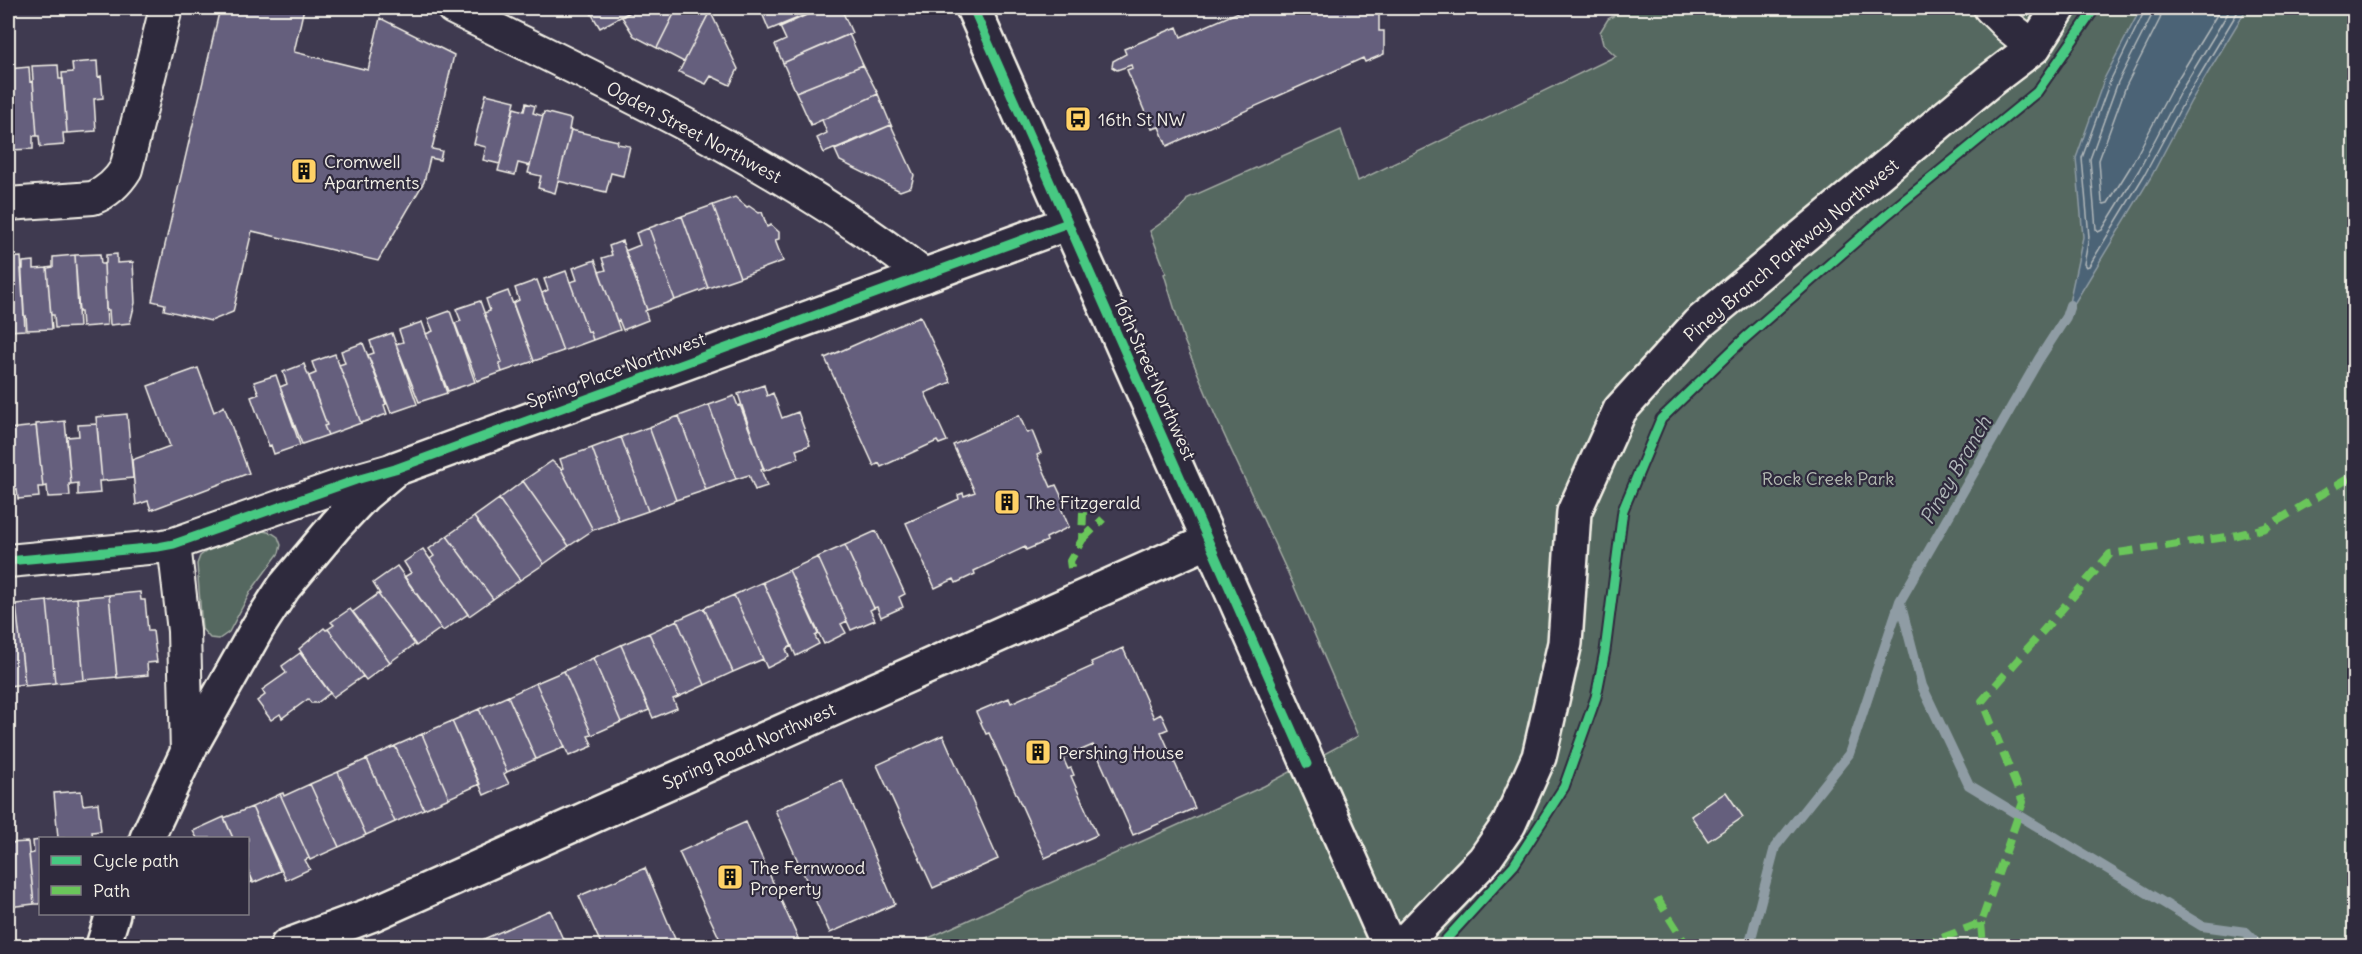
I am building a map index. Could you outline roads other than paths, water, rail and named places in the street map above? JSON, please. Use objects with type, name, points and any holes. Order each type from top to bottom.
[{"type":"main road","name":"16th Street Northwest","points":[[973,8],[1389,946]]},
{"type":"main road","name":"Piney Branch Parkway Northwest","points":[[1401,946],[1484,860],[1509,824],[1539,757],[1565,644],[1574,512],[1620,410],[1698,324],[1988,82],[2034,47],[2059,8]]},
{"type":"main road","name":"Spring Place Northwest","points":[[147,837],[187,753],[227,686],[258,627],[284,587],[364,495],[395,469],[1068,223]]},
{"type":"main road","name":"Spring Road Northwest","points":[[287,946],[373,914],[1209,542]]},
{"type":"main road","points":[[103,946],[113,915]]},
{"type":"street","points":[[8,204],[93,198],[104,194],[120,179],[126,169],[166,8]]},
{"type":"street","name":"Ogden Street Northwest","points":[[453,8],[495,18],[749,159],[857,226],[925,276]]},
{"type":"street","points":[[1990,8],[2034,47]]},
{"type":"street","name":"Spring Place Northwest","points":[[187,753],[184,631],[174,543],[356,480],[395,469]]},
{"type":"street","points":[[8,561],[158,547],[174,543]]},
{"type":"water","points":[[2141,8],[2247,8],[2191,101],[2151,177],[2066,317],[2083,237],[2076,158],[2105,77]]},
{"type":"waterway","name":"Piney Branch","points":[[1749,946],[1775,847],[1849,754],[1900,601],[2039,359],[2066,317],[2070,305]]},
{"type":"waterway","points":[[1900,602],[1922,686],[1969,785],[2202,926],[2246,932],[2260,946]]},
{"type":"place","name":"16th St NW","points":[[1078,119]]},
{"type":"place","name":"Cromwell Apartments","points":[[304,171]]},
{"type":"place","name":"The Fitzgerald","points":[[1007,502]]},
{"type":"place","name":"Pershing House","points":[[1038,752]]},
{"type":"place","name":"The Fernwood Property","points":[[730,877]]},
{"type":"park label","name":"Rock Creek Park","points":[[1828,478]]}]
